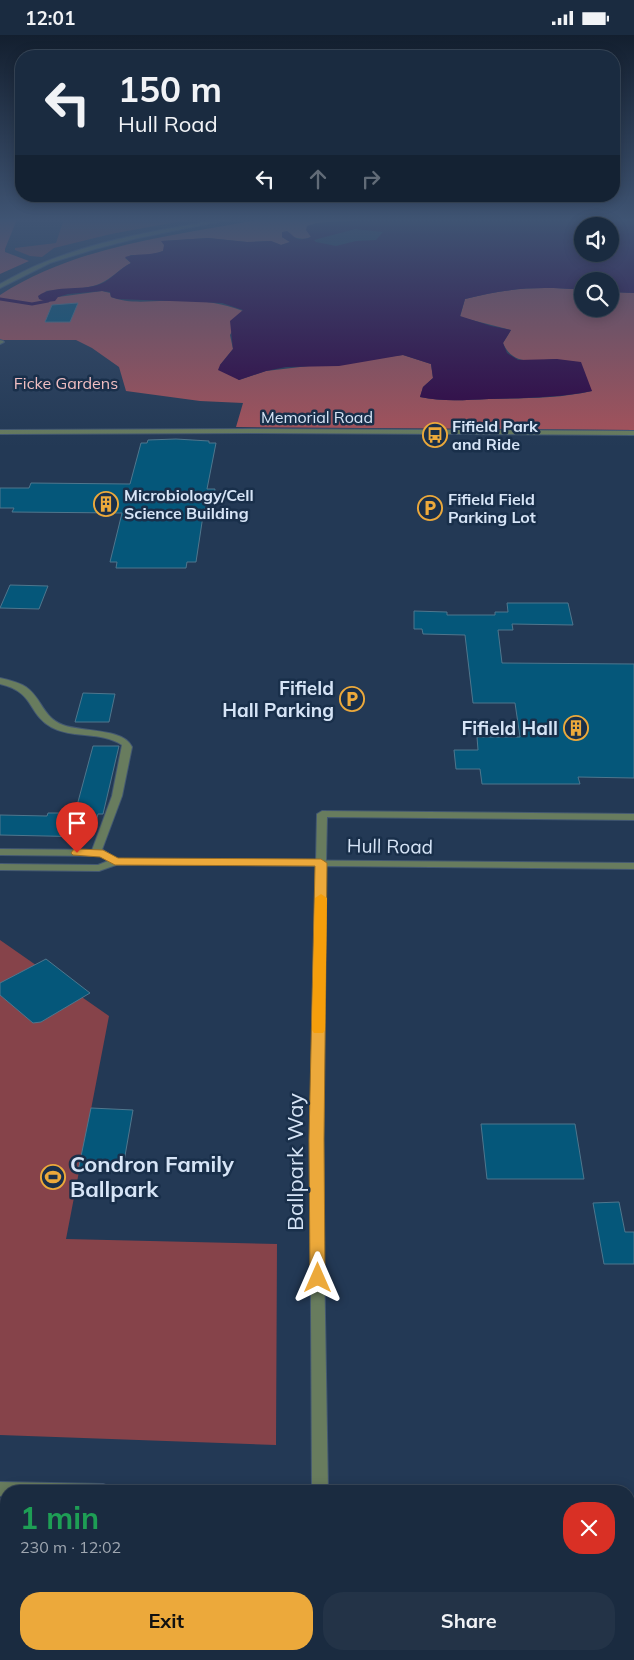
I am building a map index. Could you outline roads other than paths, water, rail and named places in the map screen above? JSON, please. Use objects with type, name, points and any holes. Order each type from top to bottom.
[{"type":"street","name":"Memorial Road","points":[[0,432],[634,433]]},
{"type":"street","points":[[0,681],[18,685],[26,690],[44,718],[57,727],[112,737],[126,744],[117,796],[96,853]]},
{"type":"street","name":"Ballpark Way","points":[[320,1485],[316,1139],[322,814],[634,817]]},
{"type":"street","name":"Hull Road","points":[[0,852],[103,853],[115,861]]},
{"type":"street","name":"Hull Road","points":[[0,867],[99,868],[115,861],[634,866]]},
{"type":"waterway","points":[[0,299],[32,304],[48,301],[51,296]]},
{"type":"place","name":"Fifield Park and Ride","points":[[435,435]]},
{"type":"place","name":"Microbiology/Cell Science Building","points":[[106,504]]},
{"type":"place","name":"Fifield Field Parking Lot","points":[[430,508]]},
{"type":"place","name":"Fifield Hall Parking","points":[[352,699]]},
{"type":"place","name":"Fifield Hall","points":[[576,728]]},
{"type":"place","name":"Condron Family Ballpark","points":[[53,1177]]},
{"type":"park label","name":"Ficke Gardens","points":[[66,383]]}]
